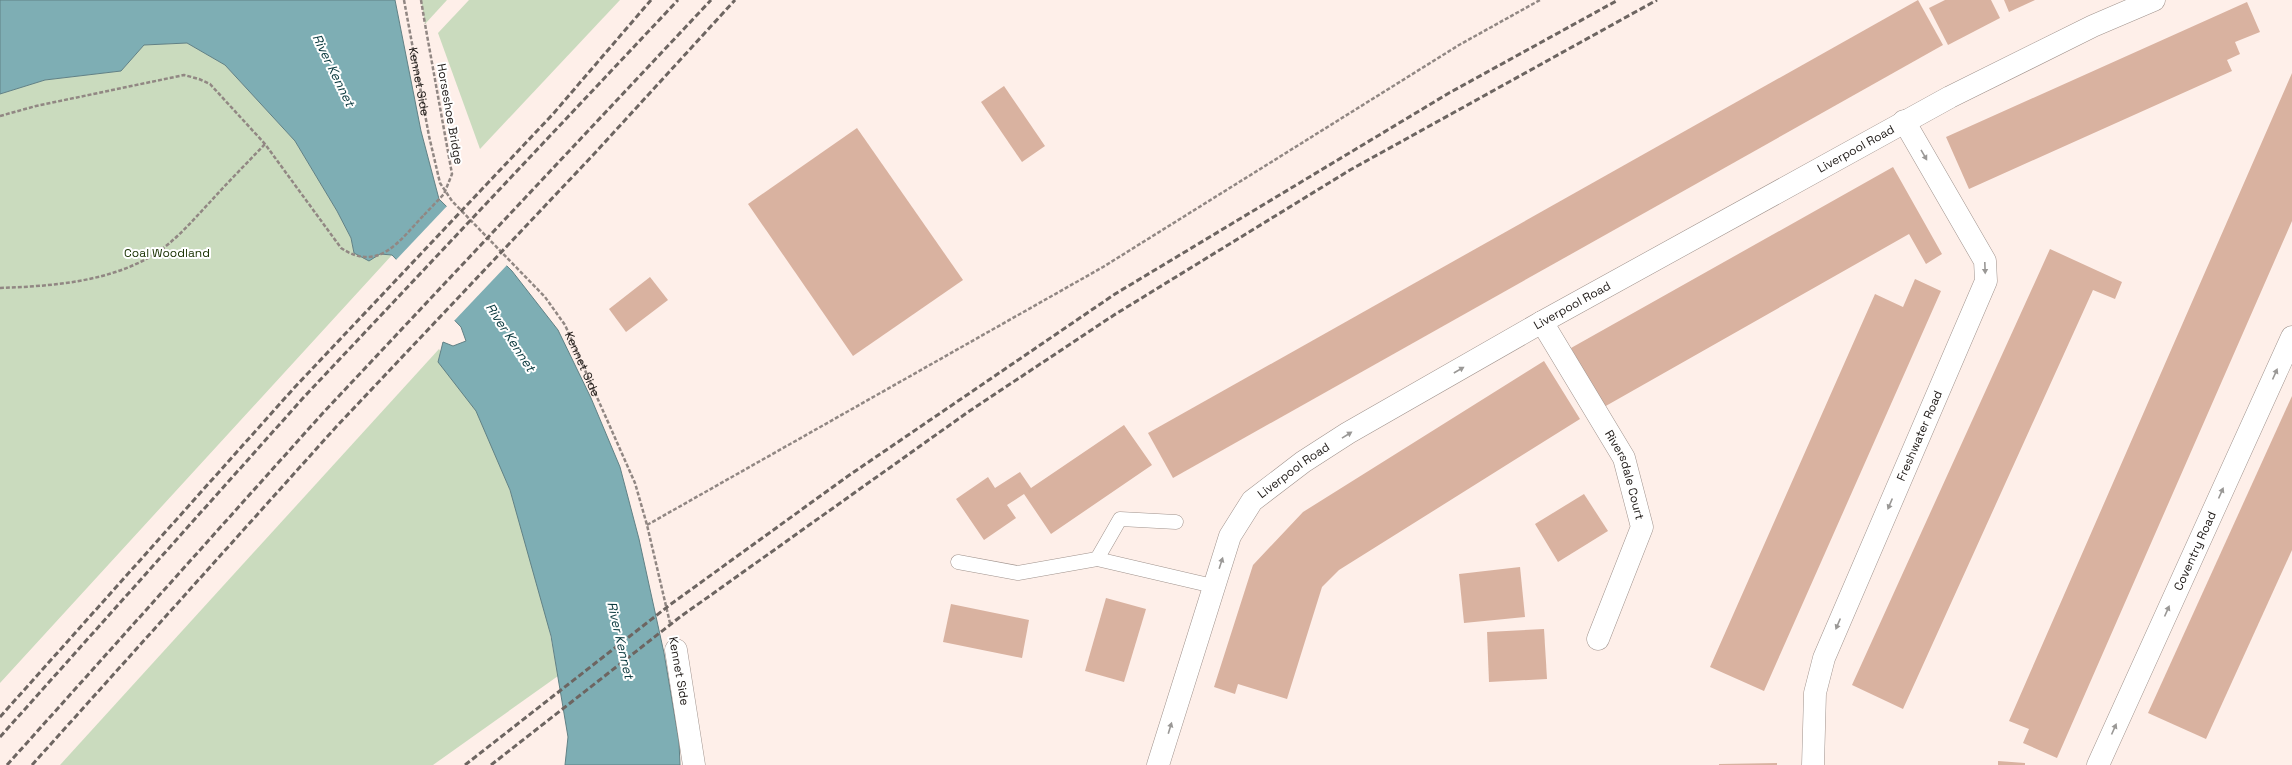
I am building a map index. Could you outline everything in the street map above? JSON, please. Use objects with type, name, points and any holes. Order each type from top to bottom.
[{"type":"street","name":"Liverpool Road","points":[[1158,765],[1213,586],[1230,536],[1252,501],[1303,462],[1348,433],[1542,322],[1904,121],[2092,26],[2154,0]]},
{"type":"street","name":"Freshwater Road","points":[[1813,765],[1815,693],[1824,658],[1986,281],[1985,261],[1904,121]]},
{"type":"street","name":"Riversdale Court","points":[[1542,322],[1624,458],[1642,527],[1598,639]]},
{"type":"street","name":"Coventry Road","points":[[2098,765],[2292,336]]},
{"type":"street","name":"Kennet Side","points":[[676,650],[694,765]]},
{"type":"lane","points":[[1097,559],[1120,519],[1176,522]]},
{"type":"lane","points":[[958,562],[1018,572],[1097,559],[1213,586]]},
{"type":"path","name":"Kennet Side","points":[[404,0],[429,136],[440,183],[452,201],[545,297],[565,325],[635,482],[647,525],[676,650]]},
{"type":"path","name":"Horseshoe Bridge","points":[[0,116],[36,106],[184,75],[200,79],[210,84],[265,144],[341,248],[352,255],[365,258],[378,256],[393,248],[444,194],[452,174],[421,0]]},
{"type":"path","points":[[647,525],[1103,267],[1459,45],[1540,0]]},
{"type":"path","points":[[0,288],[32,287],[90,280],[138,263],[159,251],[187,226],[265,144]]},
{"type":"green space","points":[[421,0],[447,0],[425,24]]},
{"type":"green space","points":[[469,0],[620,0],[480,149],[438,33]]},
{"type":"green space","name":"Coal Woodland","points":[[187,43],[225,65],[295,141],[337,211],[351,238],[354,253],[392,255],[0,683],[0,94],[45,80],[121,71],[144,45]]},
{"type":"green space","points":[[439,349],[490,432],[539,576],[558,676],[433,765],[60,765]]},
{"type":"water","name":"River Kennet","points":[[0,0],[395,0],[421,131],[439,199],[512,271],[558,330],[591,398],[620,467],[639,539],[664,653],[679,742],[680,765],[565,765],[568,737],[551,636],[510,490],[476,411],[438,362],[443,342],[453,346],[466,341],[461,327],[392,255],[380,254],[369,261],[354,253],[351,238],[337,211],[295,141],[225,65],[187,43],[144,45],[121,71],[45,80],[0,94]]},
{"type":"pier","points":[[448,205],[508,264],[453,322],[395,261]]},
{"type":"building","points":[[1918,0],[1943,45],[1173,478],[1148,433]]},
{"type":"building","points":[[1945,0],[1991,0],[2000,18],[1948,45],[1929,8]]},
{"type":"building","points":[[2004,0],[2035,0],[2009,12]]},
{"type":"building","points":[[2247,2],[2260,32],[2235,42],[2240,54],[2227,60],[2232,71],[1969,189],[1946,137]]},
{"type":"building","points":[[2292,73],[2292,221],[2057,758],[2023,743],[2029,729],[2009,721]]},
{"type":"building","points":[[1004,86],[1045,146],[1022,162],[981,102]]},
{"type":"building","points":[[857,128],[963,280],[853,356],[748,204]]},
{"type":"building","points":[[1893,167],[1942,254],[1926,264],[1909,234],[1604,407],[1571,348]]},
{"type":"building","points":[[2050,249],[2122,282],[2115,299],[2093,290],[1903,709],[1852,685]]},
{"type":"building","points":[[650,277],[668,300],[626,332],[609,309]]},
{"type":"building","points":[[1915,279],[1941,291],[1764,691],[1710,667],[1875,294],[1903,307]]},
{"type":"building","points":[[1544,361],[1580,419],[1339,570],[1322,587],[1287,699],[1238,684],[1235,694],[1214,687],[1253,565],[1303,512]]},
{"type":"building","points":[[2292,396],[2292,550],[2206,739],[2148,713]]},
{"type":"building","points":[[1124,425],[1152,465],[1051,534],[1024,494],[1007,505],[1016,518],[984,540],[956,499],[988,477],[995,488],[1020,472],[1031,488]]},
{"type":"building","points":[[1584,494],[1608,531],[1558,562],[1535,524]]},
{"type":"building","points":[[1520,567],[1525,617],[1464,623],[1459,574]]},
{"type":"building","points":[[1106,598],[1146,609],[1124,682],[1085,671]]},
{"type":"building","points":[[951,604],[1029,620],[1022,658],[943,642]]},
{"type":"building","points":[[1544,629],[1547,679],[1489,682],[1487,632]]},
{"type":"building","points":[[1998,761],[2025,763],[2025,765],[1998,765]]},
{"type":"building","points":[[1777,763],[1777,765],[1719,765],[1719,764]]},
{"type":"railway","points":[[0,717],[294,388],[553,114],[651,0]]},
{"type":"railway","points":[[0,737],[304,397],[678,0]]},
{"type":"railway","points":[[7,765],[322,414],[711,0]]},
{"type":"railway","points":[[32,765],[336,427],[594,154],[735,0]]},
{"type":"railway","points":[[465,765],[671,604],[848,476],[1115,294],[1449,93],[1618,0]]},
{"type":"railway","points":[[491,765],[680,617],[968,412],[1114,315],[1350,170],[1657,0]]}]
